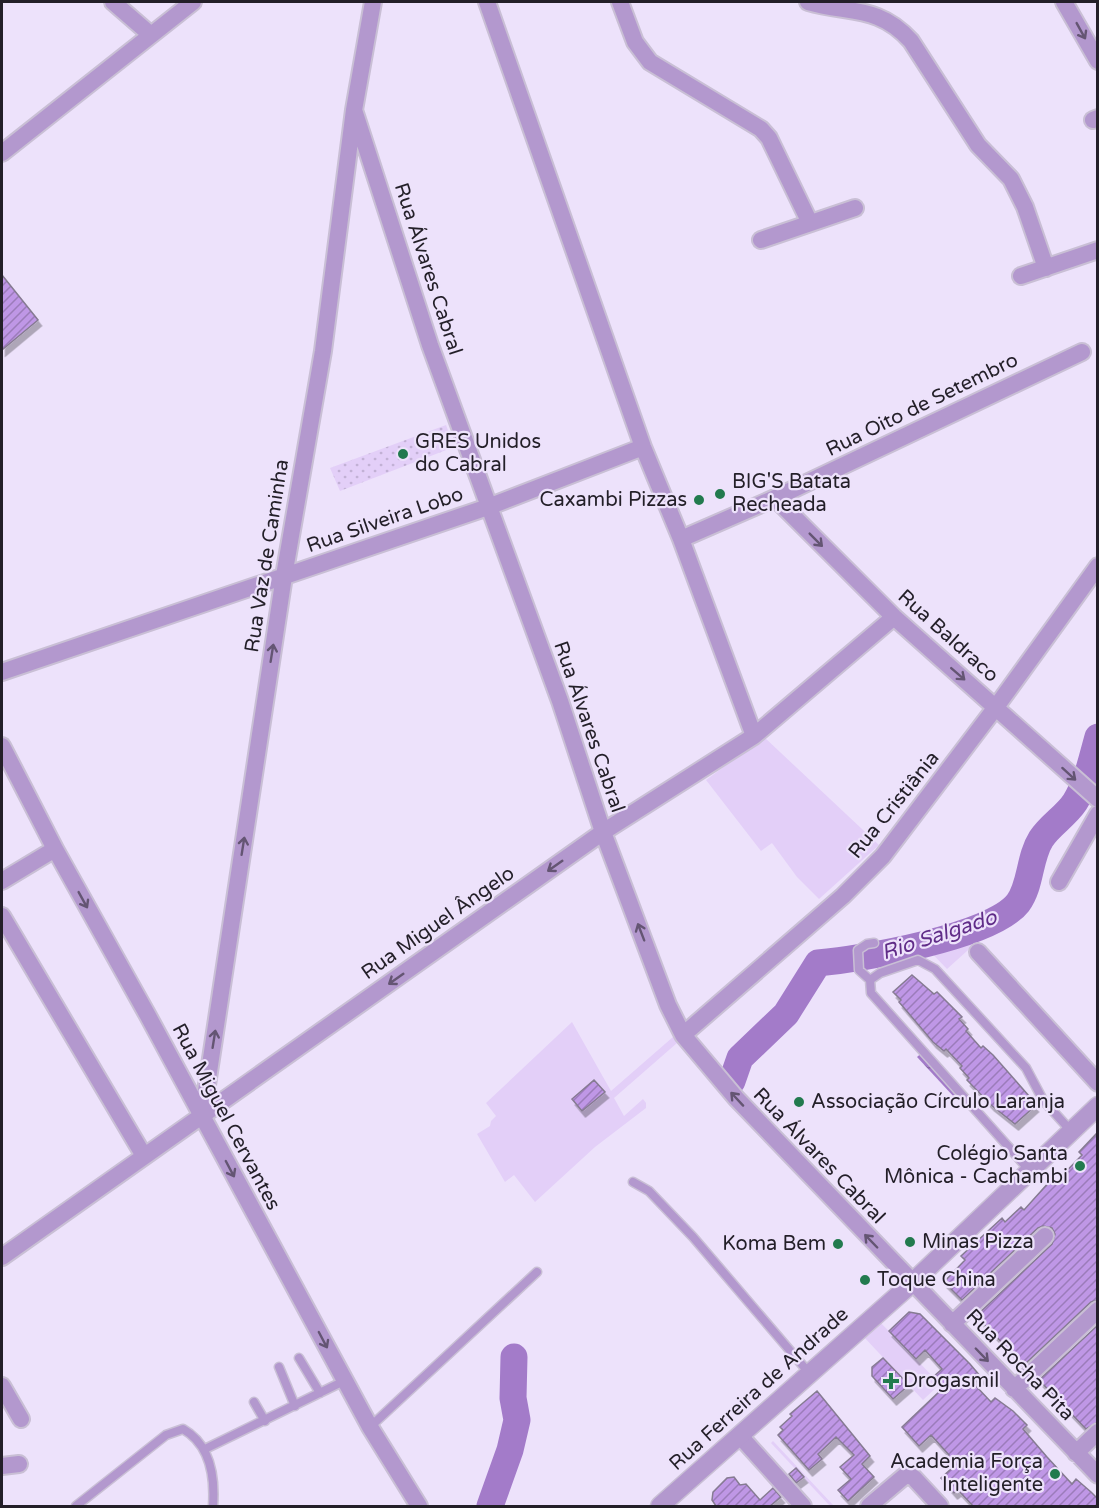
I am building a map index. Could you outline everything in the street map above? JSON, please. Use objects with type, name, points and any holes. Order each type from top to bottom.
[{"type":"street","points":[[113,2],[151,35]]},
{"type":"street","points":[[2,153],[193,2]]},
{"type":"street","name":"Rua Vaz de Caminha","points":[[202,1118],[284,576],[323,351],[354,110],[373,2]]},
{"type":"street","points":[[487,2],[643,447],[681,539],[754,736]]},
{"type":"street","points":[[620,2],[635,42],[650,62],[761,129],[769,138],[810,223]]},
{"type":"street","points":[[808,2],[867,11],[885,18],[911,41],[978,145],[1011,179],[1025,207],[1046,268]]},
{"type":"street","points":[[1064,2],[1098,61]]},
{"type":"street","name":"Rua Álvares Cabral","points":[[354,110],[411,290],[560,701],[603,832],[668,1005],[683,1035],[712,1073],[912,1283]]},
{"type":"street","points":[[760,240],[855,208]]},
{"type":"street","points":[[1021,276],[1098,250]]},
{"type":"street","name":"Rua Oito de Setembro","points":[[681,539],[775,498],[1082,352]]},
{"type":"street","name":"Rua Silveira Lobo","points":[[2,672],[488,507],[643,447]]},
{"type":"street","name":"Rua Baldraco","points":[[775,498],[894,617],[1098,799]]},
{"type":"street","name":"Rua Cristiânia","points":[[683,1035],[872,869],[902,834],[1098,566]]},
{"type":"street","name":"Rua Miguel Ângelo","points":[[2,1257],[144,1156],[202,1118],[603,832],[754,736],[894,617]]},
{"type":"street","name":"Rua Miguel Cervantes","points":[[2,746],[55,849],[344,1381],[419,1506]]},
{"type":"street","points":[[1059,882],[1098,814]]},
{"type":"street","points":[[2,881],[55,849]]},
{"type":"street","points":[[2,916],[144,1156]]},
{"type":"street","points":[[978,952],[1098,1083]]},
{"type":"street","name":"Rua Ferreira de Andrade","points":[[660,1506],[912,1283],[1098,1106]]},
{"type":"street","points":[[952,1324],[1045,1236]]},
{"type":"street","name":"Rua Rocha Pita","points":[[912,1283],[1098,1476]]},
{"type":"street","points":[[1014,1389],[1098,1311]]},
{"type":"street","points":[[2,1386],[21,1419]]},
{"type":"street","points":[[1076,1453],[1098,1432]]},
{"type":"street","points":[[740,1436],[803,1506]]},
{"type":"street","points":[[2,1466],[19,1464]]},
{"type":"street","points":[[869,1506],[907,1474],[914,1478],[940,1506]]},
{"type":"lane","points":[[874,943],[859,948],[858,953],[860,970],[870,980],[871,993],[1030,1171]]},
{"type":"lane","points":[[870,980],[880,973],[918,960],[935,969],[1026,1068],[1043,1100],[1071,1131]]},
{"type":"lane","points":[[633,1182],[649,1191],[693,1237],[810,1374]]},
{"type":"lane","points":[[370,1427],[537,1272]]},
{"type":"lane","points":[[299,1358],[321,1393]]},
{"type":"lane","points":[[279,1367],[295,1406]]},
{"type":"lane","points":[[205,1449],[344,1381]]},
{"type":"lane","points":[[254,1402],[265,1420]]},
{"type":"lane","points":[[76,1506],[165,1435],[178,1429],[188,1432],[205,1449],[215,1487],[213,1506]]},
{"type":"shaded area","name":"GRES Unidos do Cabral","points":[[446,425],[454,447],[340,491],[330,468]]},
{"type":"shaded area","points":[[764,737],[879,845],[819,899],[797,877],[772,843],[761,851],[706,780]]},
{"type":"shaded area","points":[[1072,794],[1079,800],[1041,845],[1044,848],[1027,893],[1034,900],[1000,927],[997,924],[947,969],[919,940],[935,935],[963,920],[967,923],[1012,905],[1020,888],[1016,884],[1028,858],[1032,840],[1035,841],[1062,810],[1060,808]]},
{"type":"shaded area","points":[[572,1022],[611,1091],[673,1037],[677,1043],[614,1098],[624,1116],[643,1099],[646,1108],[595,1147],[535,1202],[514,1175],[505,1182],[477,1134],[490,1126],[496,1116],[486,1103]]},
{"type":"shaded area","points":[[879,1321],[940,1384],[923,1400],[863,1336]]},
{"type":"shaded area","points":[[773,1441],[834,1506],[830,1506],[771,1443]]},
{"type":"water","points":[[926,1049],[958,1093],[954,1097],[917,1057]]},
{"type":"building","points":[[2,275],[38,320],[2,350]]},
{"type":"building","points":[[912,975],[934,994],[937,992],[962,1017],[959,1019],[968,1029],[966,1031],[981,1048],[983,1046],[993,1055],[1029,1096],[1027,1098],[1035,1106],[1015,1124],[991,1105],[967,1080],[969,1078],[960,1068],[962,1066],[946,1049],[944,1051],[933,1042],[899,1002],[901,1000],[893,992]]},
{"type":"building","points":[[594,1080],[605,1092],[582,1111],[572,1099]]},
{"type":"building","points":[[1098,1132],[1098,1300],[1091,1302],[1024,1365],[976,1316],[1052,1244],[1055,1234],[1052,1228],[1043,1226],[1038,1228],[962,1300],[944,1282],[965,1260],[961,1256],[1002,1218],[1005,1222],[1021,1207],[1024,1210],[1050,1181],[1054,1184],[1082,1155],[1079,1152]]},
{"type":"building","points":[[909,1312],[920,1314],[970,1364],[981,1377],[974,1384],[991,1402],[995,1398],[1013,1411],[1027,1425],[1023,1429],[1047,1457],[1072,1484],[1076,1479],[1091,1492],[1098,1499],[1098,1506],[973,1506],[958,1490],[954,1493],[941,1478],[952,1468],[944,1459],[949,1455],[931,1435],[919,1446],[902,1427],[943,1388],[933,1377],[942,1369],[925,1350],[916,1359],[889,1331]]},
{"type":"building","points":[[1098,1325],[1098,1422],[1086,1429],[1039,1380]]},
{"type":"building","name":"Drogasmil","points":[[883,1358],[909,1385],[893,1399],[872,1376],[872,1367]]},
{"type":"building","points":[[817,1391],[870,1456],[862,1464],[874,1477],[848,1501],[838,1490],[851,1479],[840,1467],[854,1455],[836,1437],[818,1454],[822,1459],[809,1470],[778,1435],[783,1430],[780,1427],[792,1416],[790,1414]]},
{"type":"building","points":[[796,1468],[804,1477],[796,1483],[789,1474]]},
{"type":"building","points":[[734,1477],[740,1485],[746,1484],[760,1500],[773,1488],[781,1497],[770,1506],[716,1506],[712,1500],[713,1492],[727,1478]]},
{"type":"waterway","name":"Rio Salgado","points":[[732,1081],[740,1058],[786,1014],[818,963],[864,957],[955,936],[1004,915],[1018,903],[1041,839],[1071,807],[1083,787],[1098,737]]},
{"type":"waterway","name":"Rio Salgado","points":[[490,1506],[510,1450],[517,1420],[513,1398],[514,1357]]},
{"type":"place","name":"GRES Unidos do Cabral","points":[[403,454]]},
{"type":"place","name":"BIG'S Batata Recheada","points":[[720,494]]},
{"type":"place","name":"Caxambi Pizzas","points":[[699,500]]},
{"type":"place","name":"Associação Círculo Laranja","points":[[799,1102]]},
{"type":"place","name":"Colégio Santa Mônica - Cachambi","points":[[1080,1166]]},
{"type":"place","name":"Minas Pizza","points":[[910,1242]]},
{"type":"place","name":"Koma Bem","points":[[838,1244]]},
{"type":"place","name":"Toque China","points":[[865,1280]]},
{"type":"place","name":"Drogasmil","points":[[891,1381]]},
{"type":"place","name":"Academia Força Inteligente","points":[[1055,1474]]}]
